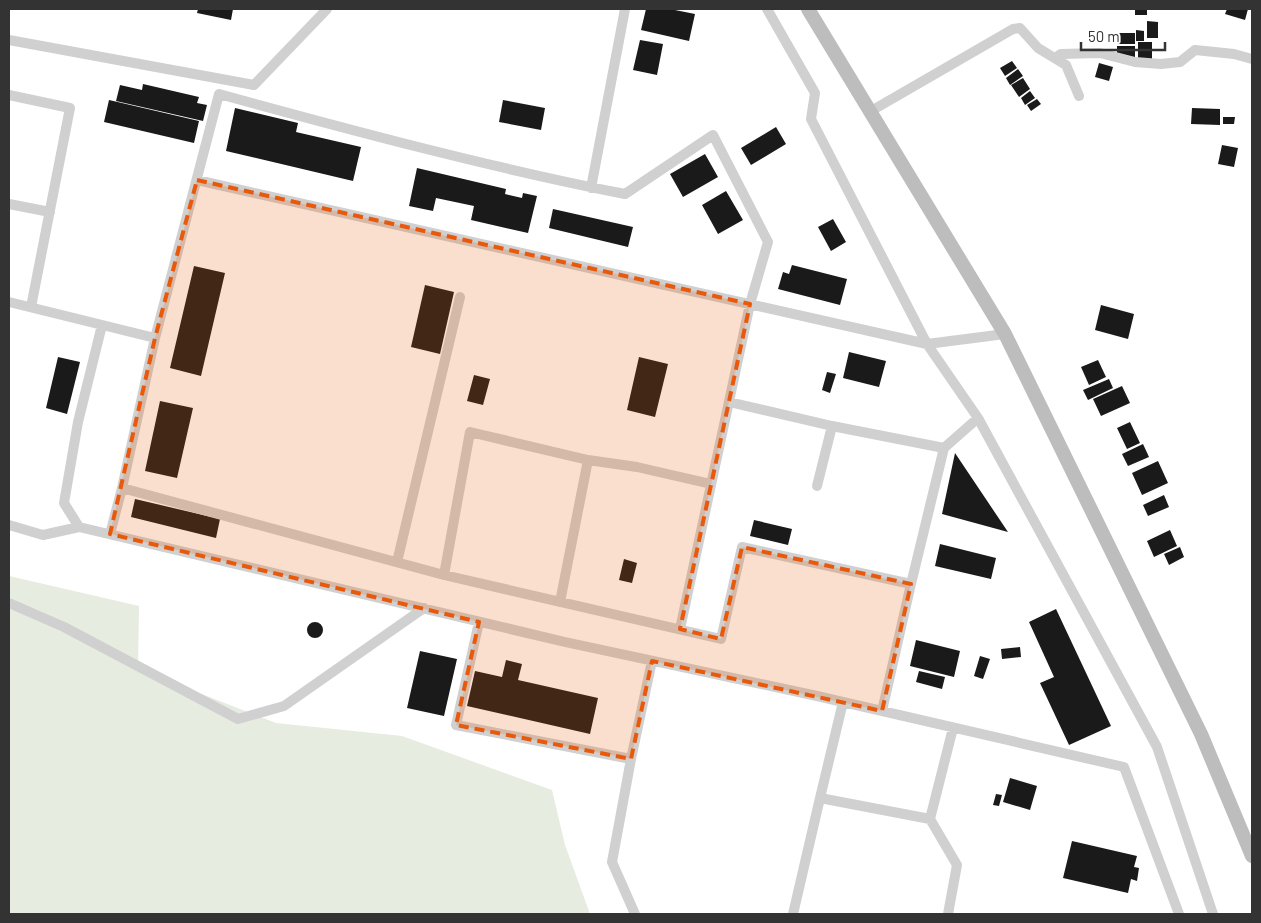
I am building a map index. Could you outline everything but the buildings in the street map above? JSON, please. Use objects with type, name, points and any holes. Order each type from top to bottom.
[{"type":"street","points":[[9,40],[254,86],[327,9]]},
{"type":"street","points":[[590,188],[625,9]]},
{"type":"street","points":[[767,9],[814,93],[811,119],[927,344],[978,418],[1157,747],[1213,914]]},
{"type":"street","points":[[808,9],[1005,334],[1201,734],[1252,856]]},
{"type":"street","points":[[871,111],[1013,28],[1020,28],[1038,48],[1066,65],[1079,96]]},
{"type":"street","points":[[1055,58],[1060,54],[1100,54],[1135,62],[1161,64],[1180,62],[1194,50],[1234,54],[1252,59]]},
{"type":"street","points":[[110,534],[155,338],[219,94],[353,131],[542,178],[625,194],[713,135],[768,242],[750,304],[680,630]]},
{"type":"street","points":[[9,96],[70,108],[31,307]]},
{"type":"street","points":[[197,180],[927,344],[1005,334]]},
{"type":"street","points":[[9,204],[50,212]]},
{"type":"street","points":[[397,562],[460,297]]},
{"type":"street","points":[[9,302],[155,338]]},
{"type":"street","points":[[79,527],[64,503],[78,422],[102,324]]},
{"type":"street","points":[[729,402],[832,426],[944,448]]},
{"type":"street","points":[[882,711],[944,448],[978,418]]},
{"type":"street","points":[[817,486],[832,426]]},
{"type":"street","points":[[444,575],[470,432],[588,460],[637,467],[712,484]]},
{"type":"street","points":[[560,602],[588,460]]},
{"type":"street","points":[[122,488],[444,575],[721,639],[742,547],[911,584]]},
{"type":"street","points":[[9,525],[43,534],[79,527],[652,662],[843,702],[1124,767],[1179,914]]},
{"type":"street","points":[[9,602],[64,627],[238,719],[284,706],[424,608]]},
{"type":"street","points":[[480,622],[456,725],[632,760]]},
{"type":"street","points":[[635,914],[612,862],[652,662]]},
{"type":"street","points":[[793,914],[843,702]]},
{"type":"street","points":[[948,914],[957,865],[930,819],[953,728]]},
{"type":"street","points":[[820,798],[930,819]]},
{"type":"highlighted area","points":[[197,180],[750,304],[680,629],[721,639],[742,547],[911,584],[882,711],[652,661],[631,759],[456,725],[479,622],[110,534],[155,338]]},
{"type":"shaded area","points":[[9,576],[139,606],[138,669],[276,723],[402,736],[552,790],[565,845],[590,914],[9,914]]}]
